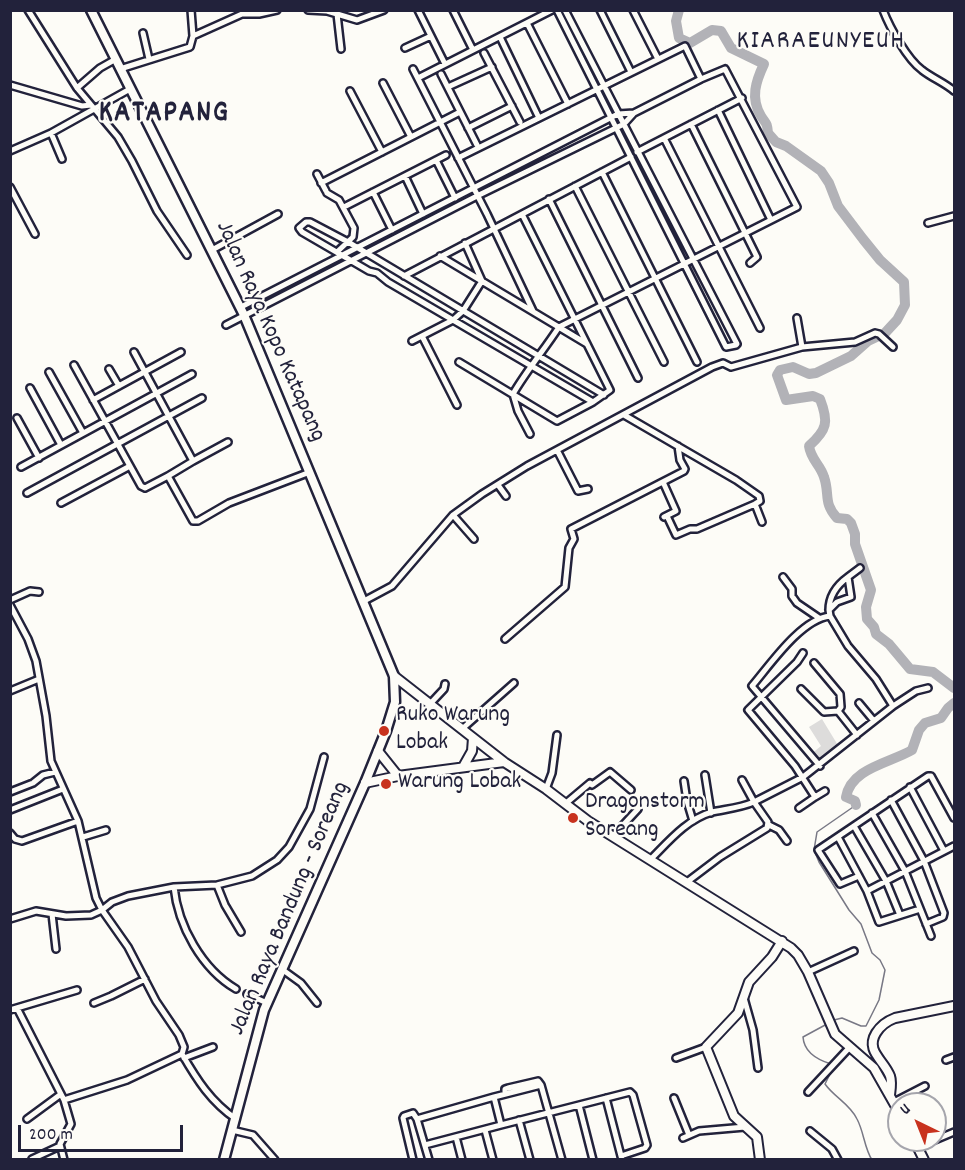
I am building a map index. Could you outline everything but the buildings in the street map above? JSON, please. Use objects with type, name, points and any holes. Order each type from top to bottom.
[{"type":"main road","name":"Jalan Raya Kopo Katapang","points":[[91,10],[243,311],[394,676]]},
{"type":"main road","name":"Jalan Raya Bandung - Soreang","points":[[224,1160],[267,1003],[365,783],[393,712],[394,676]]},
{"type":"street","points":[[28,10],[78,87],[111,126],[157,211],[187,255]]},
{"type":"street","points":[[120,69],[190,46],[193,36],[191,10]]},
{"type":"street","points":[[193,36],[242,14],[259,14],[277,10]]},
{"type":"street","points":[[308,10],[327,11],[357,20],[384,10]]},
{"type":"street","points":[[418,10],[445,64]]},
{"type":"street","points":[[453,10],[473,50]]},
{"type":"street","points":[[418,78],[552,10]]},
{"type":"street","points":[[557,10],[726,347],[736,345],[565,10]]},
{"type":"street","points":[[600,10],[631,72]]},
{"type":"street","points":[[633,10],[658,59]]},
{"type":"street","points":[[883,10],[889,24],[914,62],[923,71],[954,91]]},
{"type":"street","points":[[337,14],[341,49]]},
{"type":"street","points":[[527,23],[568,104]]},
{"type":"street","points":[[143,33],[149,58]]},
{"type":"street","points":[[405,48],[431,36]]},
{"type":"street","points":[[500,37],[539,118]]},
{"type":"street","points":[[458,158],[686,46],[701,79]]},
{"type":"street","points":[[484,53],[520,122]]},
{"type":"street","points":[[78,87],[116,59]]},
{"type":"street","points":[[448,87],[492,67]]},
{"type":"street","points":[[413,69],[494,228],[533,311]]},
{"type":"street","points":[[243,311],[367,253],[617,128],[634,113],[725,69],[742,98],[796,207],[656,280],[559,327],[540,357],[530,366],[513,394],[518,411],[530,435]]},
{"type":"street","points":[[441,74],[477,145]]},
{"type":"street","points":[[383,83],[411,137]]},
{"type":"street","points":[[10,85],[82,106],[93,107]]},
{"type":"street","points":[[10,151],[51,133],[93,107],[130,89]]},
{"type":"street","points":[[350,91],[382,152]]},
{"type":"street","points":[[637,152],[742,98]]},
{"type":"street","points":[[468,128],[512,106]]},
{"type":"street","points":[[718,110],[771,220]]},
{"type":"street","points":[[321,183],[460,112]]},
{"type":"street","points":[[226,325],[243,311],[340,253],[358,247],[474,189],[618,114],[634,113]]},
{"type":"street","points":[[602,122],[607,133]]},
{"type":"street","points":[[691,124],[757,257],[750,263]]},
{"type":"street","points":[[51,133],[62,159]]},
{"type":"street","points":[[664,138],[760,328]]},
{"type":"street","points":[[344,207],[446,155]]},
{"type":"street","points":[[404,276],[631,157]]},
{"type":"street","points":[[436,160],[455,198]]},
{"type":"street","points":[[602,172],[697,362]]},
{"type":"street","points":[[317,174],[326,192],[336,197],[344,207],[354,233],[340,253]]},
{"type":"street","points":[[405,176],[423,214]]},
{"type":"street","points":[[575,186],[664,362]]},
{"type":"street","points":[[10,187],[35,234]]},
{"type":"street","points":[[373,192],[392,230]]},
{"type":"street","points":[[549,200],[638,378]]},
{"type":"street","points":[[459,362],[557,421],[593,402],[610,389],[522,213]]},
{"type":"street","points":[[212,250],[278,214]]},
{"type":"street","points":[[928,223],[954,216]]},
{"type":"street","points":[[593,402],[388,282],[377,273],[369,271],[301,231],[299,227],[310,222],[358,247],[604,395]]},
{"type":"street","points":[[465,243],[482,281]]},
{"type":"street","points":[[440,256],[587,344]]},
{"type":"street","points":[[412,341],[453,320],[463,311],[482,281]]},
{"type":"street","points":[[797,318],[802,347]]},
{"type":"street","points":[[363,601],[386,590],[400,579],[453,515],[498,485],[557,450],[721,364],[731,367],[802,347],[855,342],[875,333],[890,342],[892,347]]},
{"type":"street","points":[[422,336],[457,405]]},
{"type":"street","points":[[134,351],[194,461]]},
{"type":"street","points":[[93,400],[181,352]]},
{"type":"street","points":[[74,365],[143,488],[228,442]]},
{"type":"street","points":[[109,369],[119,386]]},
{"type":"street","points":[[49,372],[83,433]]},
{"type":"street","points":[[21,467],[192,374]]},
{"type":"street","points":[[30,388],[61,445]]},
{"type":"street","points":[[27,493],[202,398]]},
{"type":"street","points":[[624,416],[735,480],[758,495],[760,501],[698,529],[690,529],[676,535],[665,516],[676,511],[663,482]]},
{"type":"street","points":[[17,418],[39,458]]},
{"type":"street","points":[[506,639],[566,586],[570,548],[574,541],[571,529],[685,470],[678,446]]},
{"type":"street","points":[[557,450],[577,490],[579,492],[588,489]]},
{"type":"street","points":[[61,503],[130,466]]},
{"type":"street","points":[[168,476],[192,521],[195,522],[229,503],[310,472]]},
{"type":"street","points":[[498,485],[506,496]]},
{"type":"street","points":[[755,504],[762,522]]},
{"type":"street","points":[[453,515],[474,539]]},
{"type":"street","points":[[860,568],[839,585],[830,599],[830,613],[848,646],[876,679],[893,706]]},
{"type":"street","points":[[783,577],[792,589],[794,599],[819,618]]},
{"type":"street","points":[[820,766],[753,686],[800,632],[830,613],[837,603],[851,597],[848,578]]},
{"type":"street","points":[[10,600],[30,591],[39,592]]},
{"type":"street","points":[[10,605],[28,639],[46,716],[51,761],[78,821],[92,884],[104,912],[128,947],[156,1001],[183,1042],[183,1056],[207,1094],[222,1110],[236,1119]]},
{"type":"street","points":[[803,653],[797,662],[760,696],[749,711],[803,777],[815,797]]},
{"type":"street","points":[[814,663],[840,694],[841,707],[838,711]]},
{"type":"street","points":[[394,676],[504,762],[565,804],[782,941],[798,955],[808,972],[832,1028],[840,1040],[872,1066],[888,1092]]},
{"type":"street","points":[[10,691],[39,679]]},
{"type":"street","points":[[462,729],[514,683]]},
{"type":"street","points":[[430,704],[444,689],[445,684]]},
{"type":"street","points":[[395,692],[407,686]]},
{"type":"street","points":[[651,859],[668,841],[693,821],[711,813],[738,808],[754,802],[803,777],[820,766],[916,688],[928,688]]},
{"type":"street","points":[[801,689],[824,712],[838,711]]},
{"type":"street","points":[[860,703],[874,721]]},
{"type":"street","points":[[838,711],[857,735]]},
{"type":"street","points":[[546,789],[552,773],[556,735]]},
{"type":"street","points":[[463,767],[472,751],[473,738]]},
{"type":"street","points":[[378,750],[398,776]]},
{"type":"street","points":[[10,919],[36,912],[52,917],[91,915],[104,912],[120,898],[218,888],[247,879],[283,854],[310,809],[324,757]]},
{"type":"street","points":[[365,783],[398,776],[504,762]]},
{"type":"street","points":[[10,792],[33,783],[43,775],[55,772]]},
{"type":"street","points":[[565,804],[590,783],[592,785],[610,772],[631,790]]},
{"type":"street","points":[[705,775],[711,813]]},
{"type":"street","points":[[859,876],[840,884],[818,851],[910,787],[930,775],[954,818]]},
{"type":"street","points":[[742,780],[769,825],[779,830],[787,841]]},
{"type":"street","points":[[684,781],[693,821]]},
{"type":"street","points":[[910,787],[944,851]]},
{"type":"street","points":[[10,810],[63,789]]},
{"type":"street","points":[[799,808],[825,791]]},
{"type":"street","points":[[891,800],[924,861],[944,914],[943,917],[926,924]]},
{"type":"street","points":[[613,836],[638,809]]},
{"type":"street","points":[[873,813],[905,871],[931,936]]},
{"type":"street","points":[[10,833],[22,841],[78,821]]},
{"type":"street","points":[[687,882],[720,857],[763,832],[769,825]]},
{"type":"street","points":[[854,826],[886,881],[900,915]]},
{"type":"street","points":[[83,837],[106,830]]},
{"type":"street","points":[[838,837],[867,891],[879,922],[920,909]]},
{"type":"street","points":[[867,891],[954,846]]},
{"type":"street","points":[[218,888],[241,932]]},
{"type":"street","points":[[174,892],[185,929],[194,946],[222,978],[236,989]]},
{"type":"street","points":[[52,917],[56,949]]},
{"type":"street","points":[[675,1058],[706,1047],[738,1013],[749,982],[772,957],[782,941]]},
{"type":"street","points":[[808,972],[854,951]]},
{"type":"street","points":[[283,970],[301,983],[317,1003]]},
{"type":"street","points":[[94,1003],[145,978]]},
{"type":"street","points":[[10,1010],[77,990]]},
{"type":"street","points":[[247,994],[267,1003]]},
{"type":"street","points":[[744,998],[753,1030],[758,1068]]},
{"type":"street","points":[[892,1092],[890,1075],[872,1048],[872,1041],[878,1030],[895,1018],[954,1006]]},
{"type":"street","points":[[17,1008],[64,1100],[70,1126],[60,1146],[64,1160]]},
{"type":"street","points":[[64,1100],[127,1080],[183,1056],[213,1047]]},
{"type":"street","points":[[706,1047],[730,1108],[738,1121],[758,1137],[760,1160]]},
{"type":"street","points":[[808,1092],[849,1048]]},
{"type":"street","points":[[946,1060],[954,1057]]},
{"type":"street","points":[[417,1119],[505,1094],[508,1088],[538,1081],[562,1160]]},
{"type":"street","points":[[910,1092],[925,1086]]},
{"type":"street","points":[[425,1145],[549,1112],[606,1098],[632,1093],[647,1145],[645,1148],[622,1158],[606,1098]]},
{"type":"street","points":[[27,1119],[61,1094]]},
{"type":"street","points":[[494,1097],[501,1125]]},
{"type":"street","points":[[674,1098],[686,1136],[699,1131],[745,1127]]},
{"type":"street","points":[[579,1105],[593,1160]]},
{"type":"street","points":[[413,1160],[403,1118],[413,1113],[417,1119],[429,1160]]},
{"type":"street","points":[[519,1120],[530,1160]]},
{"type":"street","points":[[232,1130],[253,1135],[275,1160]]},
{"type":"street","points":[[485,1130],[493,1160]]},
{"type":"street","points":[[810,1131],[832,1149],[838,1160]]},
{"type":"street","points":[[456,1137],[462,1160]]},
{"type":"street","points":[[33,1159],[60,1146]]},
{"type":"shaded area","points":[[822,719],[839,747],[818,761],[810,755],[821,746],[809,727]]},
{"type":"waterway","points":[[679,10],[676,21],[679,38],[690,43],[712,30],[721,31],[731,48],[764,64],[755,96],[768,133],[776,142],[786,146],[821,171],[829,183],[838,206],[880,260],[904,282],[905,305],[897,320],[885,333],[868,341],[851,356],[816,373],[809,374],[793,367],[780,370],[777,375],[786,400],[813,396],[820,399],[825,414],[825,425],[820,435],[809,446],[824,477],[830,508],[837,518],[847,519],[851,523],[855,534],[855,544],[871,590],[866,607],[867,619],[874,627],[876,634],[889,644],[910,669],[933,672],[954,688]]},
{"type":"waterway","points":[[856,805],[855,801],[846,797],[855,779],[912,750],[919,730],[925,723],[941,718],[954,703]]},
{"type":"waterway","points":[[834,1020],[842,1018],[866,1026],[879,1000],[885,970],[880,960],[872,953],[861,924],[849,910],[814,850],[817,832],[856,805]]},
{"type":"waterway","points":[[827,1024],[803,1037],[806,1047],[813,1055],[831,1064]]},
{"type":"waterway","points":[[833,1068],[825,1084],[854,1114],[872,1160]]},
{"type":"place","name":"Ruko Warung Lobak","points":[[384,731]]},
{"type":"place","name":"Warung Lobak","points":[[386,784]]},
{"type":"place","name":"Dragonstorm Soreang","points":[[573,818]]},
{"type":"district","name":"KIARAEUNYEUH","points":[[821,43]]},
{"type":"district","name":"KATAPANG","points":[[164,116]]}]
